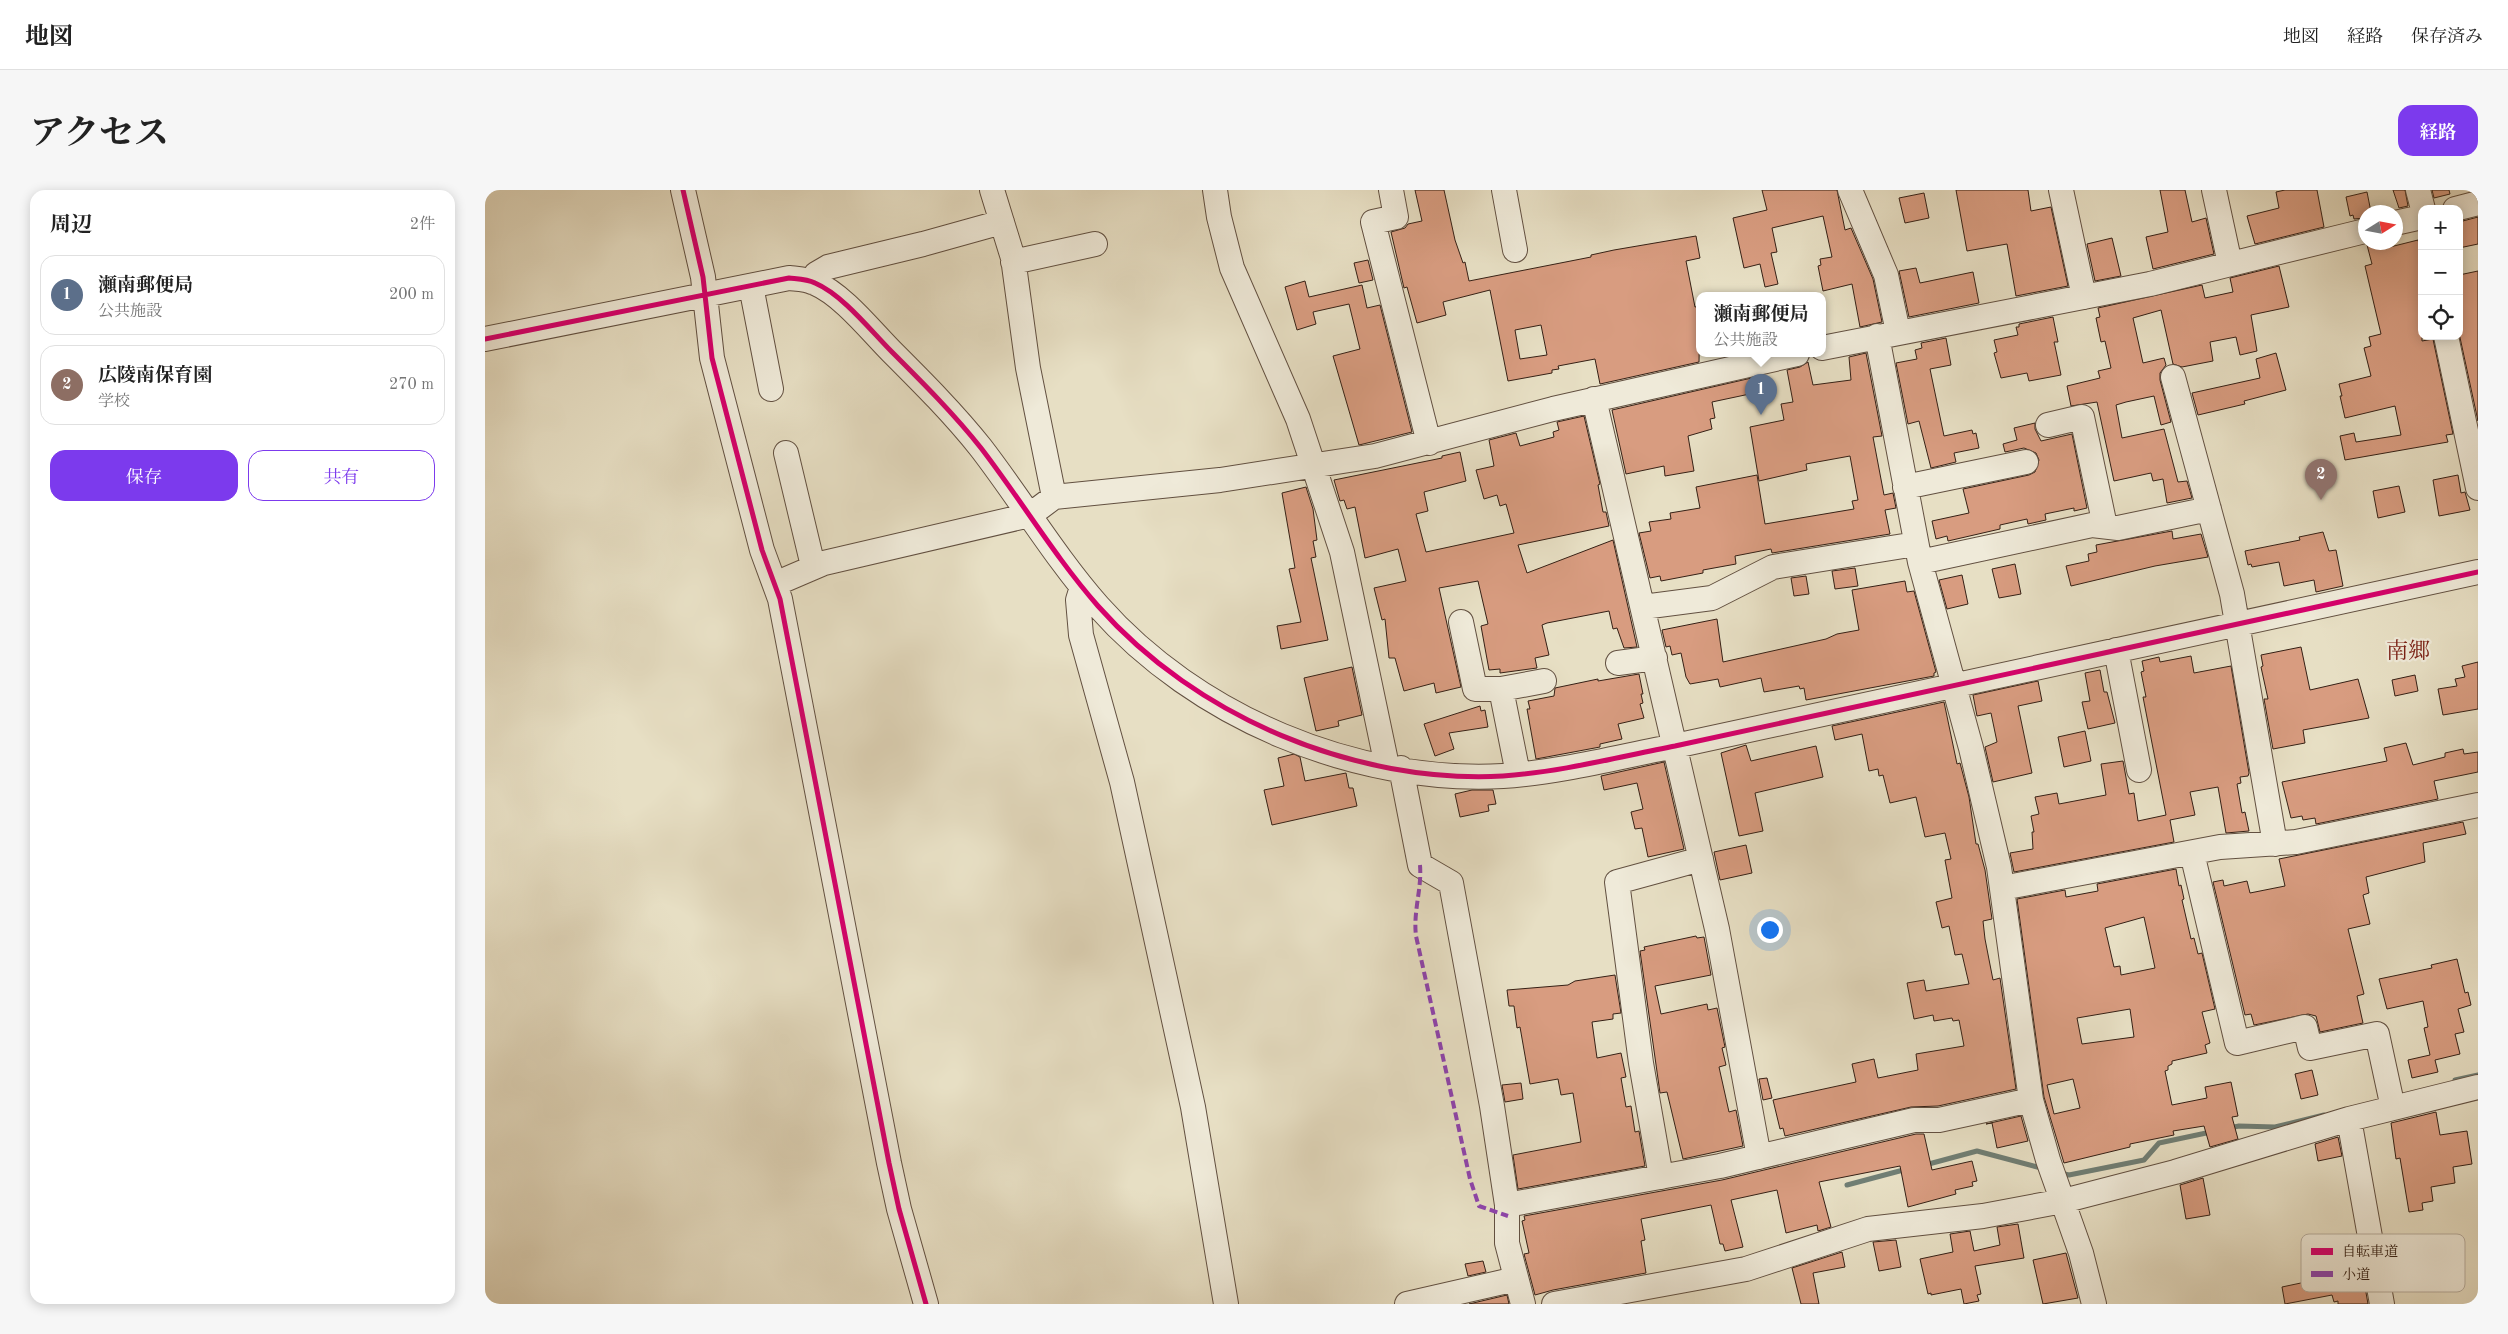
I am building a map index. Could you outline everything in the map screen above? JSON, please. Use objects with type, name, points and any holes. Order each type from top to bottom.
[{"type":"street","points":[[683,190],[705,294],[713,358],[762,550],[780,599],[893,1181],[926,1304]]},
{"type":"street","points":[[992,190],[1013,262],[1028,368],[1054,497]]},
{"type":"street","points":[[1215,190],[1219,217],[1232,268],[1297,419],[1342,552],[1394,767],[1428,869],[1451,883],[1476,1012],[1507,1205],[1507,1243],[1523,1304]]},
{"type":"street","points":[[1391,190],[1396,217],[1373,222],[1429,443]]},
{"type":"street","points":[[1504,190],[1515,250]]},
{"type":"street","points":[[1850,190],[1886,275],[1888,334],[1905,487],[1918,553],[1980,781],[2002,888],[2031,1100],[2055,1180],[2081,1253],[2094,1304]]},
{"type":"street","points":[[2061,190],[2084,297]]},
{"type":"street","points":[[2213,190],[2230,264]]},
{"type":"street","points":[[2418,190],[2422,205]]},
{"type":"street","points":[[2463,207],[2478,203]]},
{"type":"street","points":[[2403,222],[2418,219]]},
{"type":"street","points":[[812,282],[816,274],[828,267],[923,244],[1002,222]]},
{"type":"street","points":[[1826,347],[2084,297],[2358,233]]},
{"type":"street","points":[[1013,262],[1095,244]]},
{"type":"street","points":[[485,339],[789,278],[812,282],[844,304],[934,394],[975,442],[1082,587],[1115,624],[1162,666],[1219,704],[1248,720],[1307,746],[1394,767],[1453,774],[1518,774],[1675,746],[2478,572]]},
{"type":"street","points":[[751,286],[771,389]]},
{"type":"street","points":[[2447,340],[2478,488]]},
{"type":"street","points":[[775,584],[813,566],[1030,515],[1054,497],[1219,480],[1313,467],[1429,443],[1594,399],[1783,357]]},
{"type":"street","points":[[2173,377],[2239,624],[2275,844]]},
{"type":"street","points":[[1594,399],[1723,957],[1744,1087],[1759,1157]]},
{"type":"street","points":[[2048,425],[2082,417],[2105,526]]},
{"type":"street","points":[[786,453],[813,566]]},
{"type":"street","points":[[1905,487],[2026,462]]},
{"type":"street","points":[[1643,607],[1712,598],[1773,567],[1918,553],[2092,525],[2118,528],[2209,509]]},
{"type":"street","points":[[1082,587],[1078,600],[1081,635],[1122,782],[1193,1107],[1226,1304]]},
{"type":"street","points":[[1461,622],[1475,689],[1501,689],[1544,680]]},
{"type":"street","points":[[2116,650],[2139,770]]},
{"type":"street","points":[[1618,664],[1655,658]]},
{"type":"street","points":[[1501,689],[1518,774]]},
{"type":"street","points":[[2002,888],[2193,852],[2243,845],[2275,844],[2478,805]]},
{"type":"street","points":[[2193,852],[2237,1043],[2305,1026],[2310,1048],[2377,1034],[2391,1098]]},
{"type":"street","points":[[1661,1177],[1641,1064],[1617,882],[1701,859]]},
{"type":"street","points":[[1554,1304],[1746,1269],[1868,1229],[1983,1216],[2055,1180],[2175,1172],[2349,1119],[2391,1098],[2478,1087]]},
{"type":"street","points":[[1507,1205],[1759,1157],[1914,1120],[1939,1120],[2031,1100]]},
{"type":"street","points":[[2349,1119],[2370,1234]]},
{"type":"street","points":[[1407,1304],[1516,1279]]},
{"type":"building","points":[[1415,190],[1444,190],[1455,240],[1463,263],[1465,262],[1469,281],[1591,257],[1591,255],[1614,250],[1696,236],[1700,258],[1686,261],[1696,307],[1696,357],[1699,357],[1699,362],[1600,384],[1595,359],[1558,366],[1559,369],[1552,370],[1552,373],[1508,381],[1490,290],[1443,302],[1446,315],[1417,323],[1407,287],[1404,288],[1391,232],[1405,228],[1408,224],[1422,221]],"holes":[[[1541,325],[1547,355],[1520,359],[1515,330]]]},
{"type":"building","points":[[1762,190],[1837,190],[1845,230],[1851,228],[1873,279],[1882,322],[1860,327],[1852,284],[1823,291],[1818,266],[1821,265],[1820,259],[1832,257],[1823,216],[1772,228],[1777,252],[1771,253],[1778,284],[1765,287],[1760,264],[1744,268],[1733,218],[1767,210]]},
{"type":"building","points":[[1956,190],[2028,190],[2031,211],[2051,207],[2068,286],[2016,296],[2007,244],[1967,251]]},
{"type":"building","points":[[2160,190],[2185,190],[2192,222],[2206,218],[2214,254],[2153,269],[2146,237],[2168,232]]},
{"type":"building","points":[[2285,190],[2317,190],[2324,227],[2255,244],[2247,216],[2279,208],[2276,192]]},
{"type":"building","points":[[2393,190],[2405,190],[2408,206],[2403,207],[2403,205],[2398,205]]},
{"type":"building","points":[[2432,190],[2449,190],[2450,194],[2434,198]]},
{"type":"building","points":[[2367,192],[2370,205],[2358,205],[2358,219],[2354,219],[2353,215],[2350,216],[2346,197]]},
{"type":"building","points":[[1924,193],[1929,218],[1905,223],[1899,198]]},
{"type":"building","points":[[2478,217],[2478,244],[2463,247],[2463,221]]},
{"type":"building","points":[[2112,238],[2121,276],[2095,281],[2087,244]]},
{"type":"building","points":[[2418,240],[2418,340],[2433,340],[2453,434],[2446,435],[2448,442],[2345,460],[2340,436],[2354,433],[2356,442],[2401,435],[2395,406],[2345,418],[2339,384],[2371,376],[2364,348],[2371,346],[2369,337],[2381,334],[2365,266],[2372,264],[2368,250],[2403,250],[2403,244]]},
{"type":"building","points":[[1368,260],[1373,280],[1359,283],[1354,263]]},
{"type":"building","points":[[2279,266],[2289,307],[2251,315],[2257,351],[2240,355],[2236,337],[2210,342],[2213,361],[2182,367],[2173,364],[2161,310],[2133,318],[2143,363],[2164,358],[2166,365],[2160,373],[2160,380],[2171,422],[2161,425],[2154,396],[2116,405],[2122,438],[2164,429],[2178,482],[2187,481],[2192,498],[2167,503],[2163,479],[2153,481],[2151,473],[2114,481],[2097,402],[2071,406],[2067,386],[2100,378],[2098,371],[2111,368],[2105,341],[2101,342],[2096,318],[2100,317],[2098,308],[2202,285],[2205,298],[2233,292],[2230,278]]},
{"type":"building","points":[[1916,268],[1920,283],[1973,272],[1979,303],[1909,317],[1899,271]]},
{"type":"building","points":[[2478,271],[2478,421],[2461,340],[2463,340],[2463,274]]},
{"type":"building","points":[[1305,281],[1309,297],[1362,285],[1367,308],[1380,305],[1412,432],[1359,445],[1333,356],[1360,349],[1349,304],[1313,312],[1316,324],[1297,330],[1285,287]]},
{"type":"building","points":[[2053,317],[2058,342],[2054,342],[2061,375],[2029,381],[2027,373],[2001,378],[1994,353],[1997,352],[1994,340],[2018,335],[2016,327],[2019,327],[2019,324]]},
{"type":"building","points":[[1946,338],[1951,365],[1930,369],[1944,436],[1972,430],[1973,434],[1976,433],[1979,448],[1954,453],[1956,462],[1931,468],[1919,421],[1908,424],[1896,363],[1917,359],[1915,350],[1922,348],[1921,343]]},
{"type":"building","points":[[1866,353],[1882,436],[1873,437],[1884,495],[1893,493],[1896,508],[1885,510],[1890,534],[1772,553],[1771,549],[1735,556],[1736,564],[1703,570],[1703,573],[1661,581],[1660,576],[1650,578],[1639,533],[1651,531],[1649,522],[1671,519],[1670,513],[1700,508],[1696,487],[1757,475],[1765,524],[1854,509],[1852,501],[1858,500],[1850,456],[1806,464],[1807,470],[1759,481],[1750,427],[1784,420],[1781,404],[1793,402],[1787,370],[1800,367],[1808,362],[1813,385],[1851,380],[1849,357]]},
{"type":"building","points":[[2276,353],[2286,390],[2244,401],[2245,404],[2198,415],[2192,393],[2260,378],[2256,359]]},
{"type":"building","points":[[1756,377],[1759,392],[1712,402],[1715,418],[1710,419],[1712,429],[1688,436],[1694,471],[1665,476],[1664,466],[1626,474],[1612,410]]},
{"type":"building","points":[[1584,416],[1600,484],[1598,485],[1603,512],[1606,512],[1609,526],[1518,545],[1527,573],[1613,540],[1637,647],[1624,648],[1617,628],[1613,629],[1609,611],[1542,625],[1549,655],[1535,658],[1537,668],[1500,673],[1500,669],[1489,670],[1481,626],[1488,624],[1478,581],[1439,588],[1461,687],[1436,693],[1434,683],[1404,691],[1395,658],[1389,658],[1385,619],[1382,620],[1374,588],[1406,581],[1398,549],[1365,558],[1355,507],[1347,509],[1344,500],[1340,501],[1334,480],[1442,458],[1442,456],[1460,452],[1466,481],[1424,492],[1428,511],[1416,514],[1426,552],[1514,533],[1506,504],[1500,506],[1497,495],[1484,499],[1476,470],[1494,466],[1489,440],[1516,433],[1520,446],[1554,437],[1553,432],[1559,430],[1557,422]]},
{"type":"building","points":[[2035,423],[2035,429],[2041,441],[2072,434],[2087,508],[2074,511],[2074,508],[2045,514],[2046,520],[2028,524],[2027,519],[2000,525],[2000,529],[1948,541],[1947,536],[1936,539],[1932,521],[1969,513],[1963,489],[2029,475],[2035,472],[2039,460],[2036,453],[2024,448],[2005,452],[2003,444],[2017,440],[2014,428]]},
{"type":"building","points":[[2458,475],[2461,493],[2465,492],[2470,510],[2439,516],[2433,480]]},
{"type":"building","points":[[2399,486],[2405,512],[2378,518],[2373,491]]},
{"type":"building","points":[[1306,487],[1313,509],[1317,540],[1313,541],[1316,557],[1311,558],[1328,640],[1281,649],[1277,626],[1301,622],[1289,569],[1295,568],[1282,493]]},
{"type":"building","points":[[2172,531],[2173,539],[2201,534],[2208,557],[2155,566],[2071,586],[2066,566],[2089,561],[2088,554],[2097,552],[2096,545]]},
{"type":"building","points":[[2323,532],[2329,551],[2336,550],[2343,586],[2316,592],[2314,580],[2284,586],[2279,562],[2252,567],[2251,564],[2248,565],[2245,551],[2300,540],[2299,537]]},
{"type":"building","points":[[2015,564],[2021,594],[1999,598],[1992,569]]},
{"type":"building","points":[[1855,568],[1858,586],[1835,589],[1832,571]]},
{"type":"building","points":[[1962,575],[1968,604],[1947,609],[1939,580]]},
{"type":"building","points":[[1806,576],[1809,594],[1794,596],[1791,578]]},
{"type":"building","points":[[1905,581],[1907,592],[1914,591],[1936,672],[1934,676],[1806,700],[1804,688],[1800,689],[1799,686],[1764,692],[1761,678],[1720,687],[1718,679],[1690,684],[1686,677],[1681,653],[1672,655],[1670,646],[1666,647],[1662,630],[1717,619],[1723,662],[1859,630],[1852,590]]},
{"type":"building","points":[[2301,647],[2310,690],[2358,679],[2369,718],[2303,730],[2305,743],[2273,749],[2264,699],[2268,699],[2261,667],[2263,666],[2261,655]]},
{"type":"building","points":[[2191,656],[2194,673],[2231,666],[2249,773],[2248,776],[2240,777],[2241,783],[2237,784],[2242,813],[2245,812],[2249,831],[2226,833],[2218,787],[2190,792],[2195,815],[2170,820],[2174,842],[2014,872],[2010,853],[2033,849],[2032,832],[2034,832],[2031,816],[2039,814],[2035,797],[2057,793],[2059,804],[2106,795],[2101,764],[2123,761],[2129,794],[2134,793],[2138,821],[2166,815],[2143,697],[2146,697],[2141,672],[2144,671],[2142,661],[2159,657],[2160,662]]},
{"type":"building","points":[[2478,662],[2478,709],[2443,715],[2438,689],[2457,686],[2455,679],[2465,677],[2462,666]]},
{"type":"building","points":[[1352,667],[1362,715],[1338,721],[1339,726],[1316,731],[1304,678]]},
{"type":"building","points":[[2100,670],[2104,692],[2107,692],[2115,723],[2088,729],[2082,702],[2090,701],[2085,673]]},
{"type":"building","points":[[1639,674],[1643,694],[1641,694],[1643,703],[1640,704],[1644,718],[1618,724],[1622,739],[1600,744],[1600,747],[1536,759],[1527,709],[1530,709],[1528,701],[1554,696],[1555,688],[1598,679],[1598,681]]},
{"type":"building","points":[[2415,675],[2418,691],[2395,696],[2392,680]]},
{"type":"building","points":[[2038,681],[2042,701],[2018,706],[2032,773],[1993,782],[1985,747],[1997,742],[1991,713],[1977,716],[1973,695]]},
{"type":"building","points":[[1944,702],[1957,764],[1960,763],[1969,797],[1976,844],[1978,844],[1985,870],[1992,919],[1983,921],[1985,939],[1993,980],[2000,978],[2016,1089],[1938,1106],[1911,1107],[1785,1136],[1783,1128],[1780,1129],[1773,1100],[1856,1082],[1852,1064],[1874,1059],[1878,1078],[1918,1070],[1916,1054],[1964,1046],[1959,1020],[1953,1021],[1952,1018],[1934,1021],[1933,1015],[1914,1019],[1907,983],[1924,980],[1926,991],[1969,984],[1962,954],[1955,955],[1949,926],[1942,928],[1936,902],[1952,898],[1945,860],[1951,859],[1945,833],[1925,837],[1916,797],[1890,803],[1883,775],[1879,776],[1878,769],[1869,771],[1862,734],[1835,740],[1832,726]]},
{"type":"building","points":[[1480,706],[1481,711],[1485,710],[1488,727],[1449,733],[1454,749],[1435,756],[1424,724]]},
{"type":"building","points":[[2085,731],[2091,761],[2064,767],[2058,737]]},
{"type":"building","points":[[2406,743],[2413,765],[2445,757],[2445,753],[2463,749],[2464,754],[2478,752],[2478,772],[2434,781],[2438,799],[2316,824],[2315,818],[2303,820],[2302,816],[2291,818],[2282,782],[2387,761],[2384,748]]},
{"type":"building","points":[[1746,745],[1751,761],[1816,746],[1823,777],[1755,793],[1763,831],[1739,836],[1721,753]]},
{"type":"building","points":[[1294,754],[1300,757],[1305,781],[1346,773],[1349,788],[1353,788],[1357,806],[1272,825],[1264,790],[1284,786],[1278,758]]},
{"type":"building","points":[[1664,762],[1684,849],[1648,857],[1642,828],[1635,829],[1631,812],[1643,809],[1637,783],[1604,790],[1601,776]]},
{"type":"building","points":[[1472,790],[1493,790],[1496,804],[1488,805],[1489,811],[1460,817],[1455,794]]},
{"type":"building","points":[[2463,822],[2466,834],[2423,843],[2425,862],[2366,877],[2369,893],[2363,895],[2370,924],[2348,929],[2364,994],[2357,996],[2363,1023],[2320,1032],[2316,1016],[2308,1014],[2254,1025],[2251,1014],[2245,1015],[2213,882],[2223,880],[2224,886],[2247,881],[2250,893],[2285,886],[2279,859]]},
{"type":"building","points":[[1746,845],[1752,873],[1720,880],[1714,852]]},
{"type":"building","points":[[2176,869],[2184,899],[2182,900],[2191,939],[2194,938],[2198,954],[2202,953],[2215,1009],[2202,1012],[2210,1043],[2205,1045],[2207,1053],[2172,1061],[2172,1064],[2168,1066],[2168,1070],[2165,1071],[2172,1105],[2207,1098],[2205,1087],[2231,1082],[2238,1116],[2232,1117],[2238,1139],[2210,1147],[2204,1126],[2173,1131],[2174,1135],[2130,1144],[2130,1147],[2064,1163],[2044,1097],[2017,899],[2065,890],[2066,897],[2098,891],[2097,884]],"holes":[[[2144,917],[2155,968],[2121,975],[2120,966],[2114,967],[2105,928]],[[2130,1009],[2134,1037],[2082,1044],[2077,1018]],[[2073,1079],[2080,1108],[2054,1114],[2047,1085]]]},
{"type":"building","points":[[1696,936],[1697,938],[1704,937],[1711,975],[1655,986],[1661,1014],[1707,1004],[1708,1010],[1717,1008],[1725,1047],[1722,1048],[1726,1065],[1719,1067],[1729,1112],[1736,1110],[1743,1146],[1683,1159],[1667,1092],[1660,1093],[1640,951],[1645,950],[1644,947]]},
{"type":"building","points":[[2457,959],[2465,993],[2468,992],[2471,1005],[2458,1009],[2464,1032],[2455,1034],[2460,1054],[2435,1060],[2438,1072],[2412,1078],[2408,1060],[2430,1055],[2424,1028],[2428,1027],[2423,1001],[2387,1009],[2379,979],[2432,968],[2431,965]]},
{"type":"building","points":[[1615,975],[1621,1013],[1613,1014],[1613,1019],[1592,1022],[1597,1058],[1621,1053],[1626,1077],[1621,1078],[1626,1107],[1631,1106],[1635,1132],[1639,1131],[1645,1166],[1518,1189],[1513,1155],[1581,1142],[1573,1093],[1561,1095],[1558,1079],[1530,1084],[1520,1027],[1517,1028],[1514,1006],[1509,1006],[1507,990],[1568,985],[1575,981]]},
{"type":"building","points":[[2312,1070],[2318,1095],[2301,1099],[2295,1074]]},
{"type":"building","points":[[1767,1078],[1772,1098],[1763,1100],[1759,1079]]},
{"type":"building","points":[[1521,1083],[1523,1099],[1505,1102],[1502,1085]]},
{"type":"building","points":[[2436,1112],[2440,1135],[2467,1131],[2472,1164],[2453,1167],[2455,1183],[2431,1187],[2433,1201],[2422,1203],[2423,1210],[2409,1212],[2400,1158],[2396,1159],[2391,1123]]},
{"type":"building","points":[[2021,1116],[2028,1141],[1997,1148],[1992,1123],[1986,1124]]},
{"type":"building","points":[[1916,1134],[1924,1134],[1932,1170],[1972,1161],[1977,1181],[1972,1182],[1973,1186],[1955,1190],[1956,1194],[1908,1207],[1900,1166],[1819,1182],[1831,1227],[1818,1231],[1817,1225],[1786,1233],[1777,1190],[1731,1200],[1743,1247],[1725,1251],[1723,1244],[1720,1244],[1711,1205],[1641,1219],[1645,1240],[1641,1241],[1646,1273],[1535,1295],[1524,1254],[1529,1253],[1522,1221],[1525,1220],[1524,1216],[1722,1180]]},
{"type":"building","points":[[2338,1137],[2342,1156],[2318,1161],[2315,1144]]},
{"type":"building","points":[[2203,1178],[2210,1215],[2186,1219],[2180,1185]]},
{"type":"building","points":[[2018,1224],[2024,1258],[1975,1266],[1981,1294],[1977,1295],[1979,1301],[1964,1304],[1961,1289],[1928,1294],[1920,1259],[1953,1252],[1950,1234],[1970,1231],[1974,1251],[2000,1245],[1997,1227]]},
{"type":"building","points":[[1896,1240],[1901,1267],[1879,1271],[1873,1242]]},
{"type":"building","points":[[1842,1252],[1845,1267],[1813,1273],[1819,1304],[1801,1304],[1792,1268]]},
{"type":"building","points":[[2066,1253],[2078,1298],[2043,1304],[2033,1260]]},
{"type":"building","points":[[1483,1261],[1486,1272],[1468,1276],[1465,1264]]},
{"type":"building","points":[[2301,1283],[2301,1292],[2366,1292],[2368,1304],[2338,1304],[2338,1301],[2334,1302],[2332,1295],[2285,1304],[2282,1287]]},
{"type":"building","points":[[1507,1295],[1509,1304],[1469,1304]]},
{"type":"waterway","points":[[2455,1080],[2478,1075]]},
{"type":"waterway","points":[[2229,1128],[2239,1126],[2275,1127],[2324,1115]]},
{"type":"waterway","points":[[2060,1173],[2069,1175],[2144,1160],[2159,1143],[2211,1132]]},
{"type":"waterway","points":[[1925,1165],[1977,1151],[2045,1169]]},
{"type":"waterway","points":[[1847,1185],[1907,1169]]},
{"type":"marked path","points":[[1420,865],[1415,927],[1416,936],[1470,1179],[1479,1206],[1508,1216]]},
{"type":"cycle path","points":[[683,190],[703,277],[712,358],[762,550],[780,599],[889,1163],[899,1209],[926,1304]]},
{"type":"cycle path","points":[[485,339],[789,278],[815,283],[836,296],[856,314],[971,435],[1067,568],[1098,606],[1137,646],[1182,681],[1230,711],[1282,736],[1336,755],[1391,768],[1447,776],[1503,776],[1589,764],[2478,572]]},
{"type":"place","name":"瀬南郵便局","points":[[1761,415]]},
{"type":"place","name":"広陵南保育園","points":[[2321,500]]},
{"type":"district","name":"南郷","points":[[2408,652]]}]
